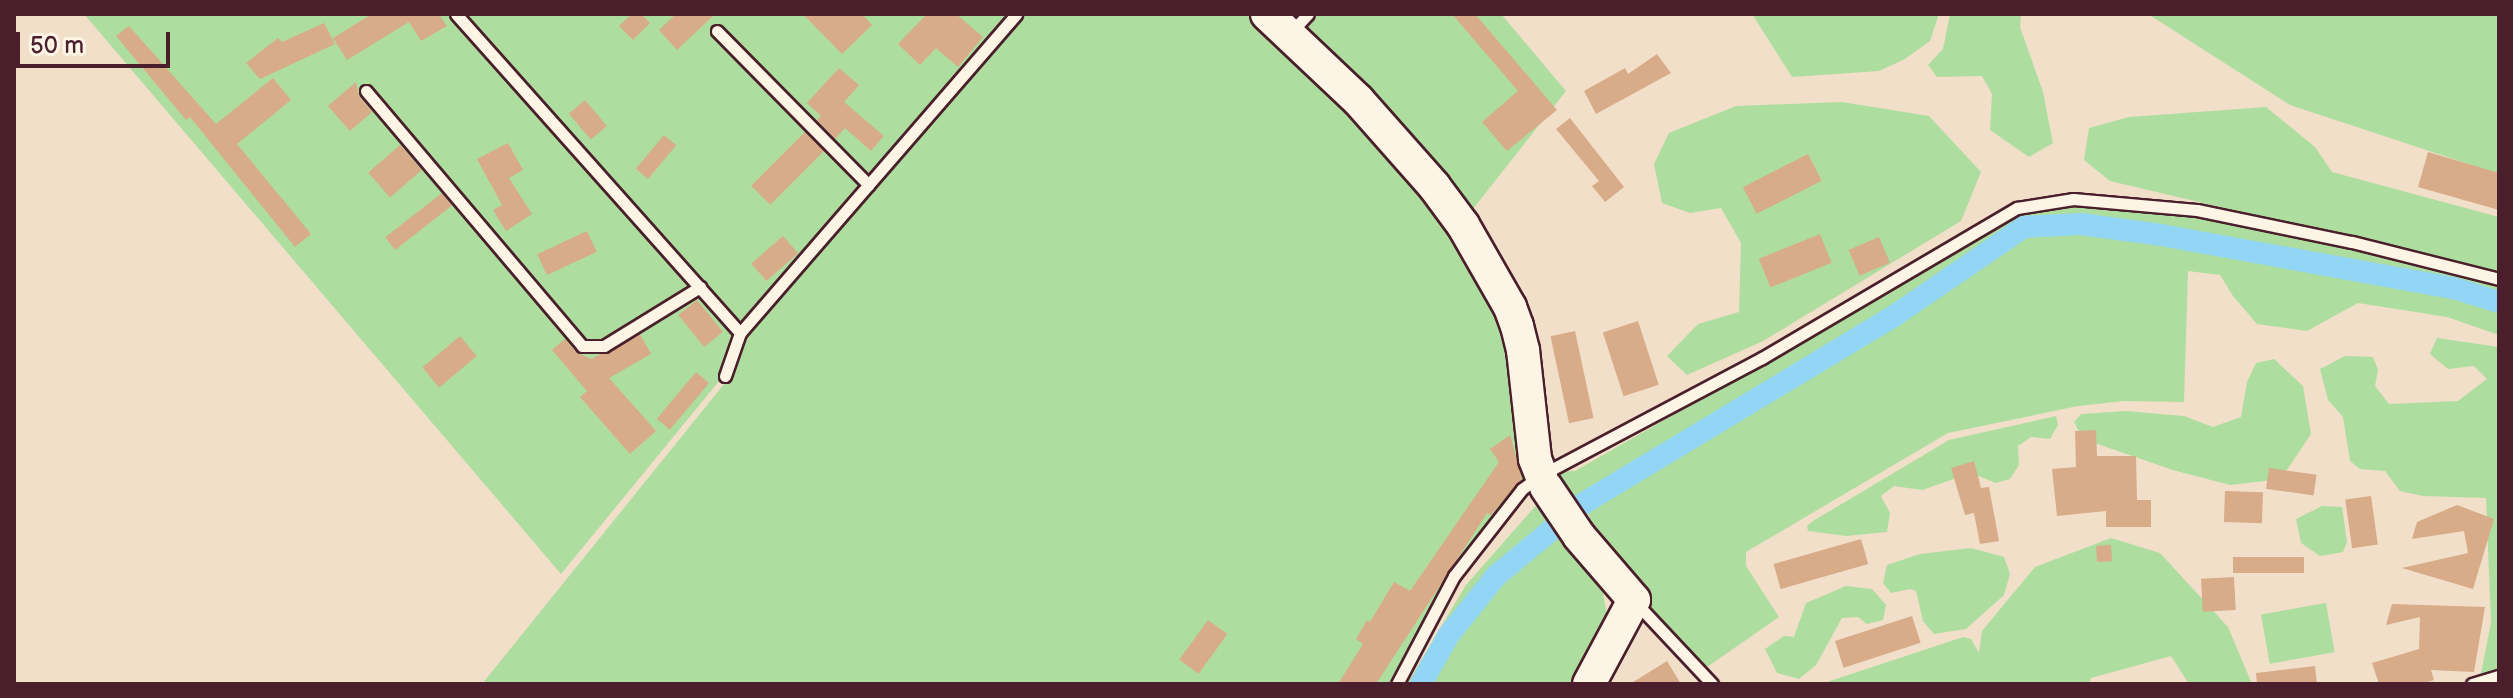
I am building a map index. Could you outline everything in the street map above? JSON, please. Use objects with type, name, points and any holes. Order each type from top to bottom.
[{"type":"street","points":[[1288,21],[1434,186],[1463,225],[1502,293],[1523,350],[1535,459],[1543,481],[1579,536],[1634,600],[1589,684]]},
{"type":"lane","points":[[456,14],[740,333]]},
{"type":"lane","points":[[725,376],[740,333],[1016,14]]},
{"type":"lane","points":[[717,31],[869,185]]},
{"type":"lane","points":[[366,91],[582,346],[604,346],[700,287]]},
{"type":"lane","points":[[1397,684],[1454,576],[1508,504],[2017,208],[2045,201],[2073,199],[2197,210],[2352,242],[2499,279]]},
{"type":"lane","points":[[1634,600],[1712,684]]},
{"type":"lane","points":[[2472,684],[2499,676]]},
{"type":"green space","points":[[84,14],[1017,14],[852,204],[738,324],[724,375],[561,574]]},
{"type":"green space","points":[[1025,14],[1501,14],[1566,91],[1465,219],[1518,317],[1542,472],[1431,612],[1393,684],[482,684],[728,379],[743,327],[877,184]]},
{"type":"green space","points":[[1752,14],[1939,14],[1930,41],[1905,59],[1879,71],[1792,77]]},
{"type":"green space","points":[[1950,14],[2021,14],[2020,27],[2043,92],[2053,143],[2029,157],[1990,130],[1992,94],[1982,76],[1937,77],[1928,65],[1943,49]]},
{"type":"green space","points":[[2148,14],[2499,14],[2499,174],[2290,105]]},
{"type":"green space","points":[[1842,102],[1929,116],[1981,172],[1961,221],[1763,341],[1687,375],[1667,356],[1698,324],[1739,312],[1741,243],[1721,208],[1690,213],[1662,203],[1654,164],[1669,133],[1736,106]]},
{"type":"green space","points":[[2266,107],[2315,147],[2332,172],[2499,217],[2499,273],[2110,181],[2084,160],[2089,128],[2129,117]]},
{"type":"green space","points":[[2050,199],[2195,213],[2499,282],[2499,335],[2447,317],[2358,303],[2307,331],[2257,324],[2220,275],[2188,271],[2184,402],[2124,401],[2078,406],[1948,433],[1746,552],[1746,566],[1779,617],[1707,667],[1611,573],[1584,503],[1542,472],[1575,471],[1768,361],[1997,215]]},
{"type":"green space","points":[[2437,338],[2499,347],[2499,684],[2479,684],[2491,622],[2486,498],[2423,496],[2400,491],[2385,471],[2360,469],[2350,461],[2343,417],[2328,400],[2320,369],[2345,356],[2373,357],[2378,370],[2375,386],[2389,404],[2458,401],[2487,379],[2474,366],[2448,369],[2430,354]]},
{"type":"green space","points":[[2274,359],[2303,386],[2311,434],[2281,479],[2230,485],[2173,470],[2083,439],[2074,422],[2081,414],[2126,411],[2184,416],[2213,427],[2241,417],[2247,382],[2256,363]]},
{"type":"green space","points":[[2056,416],[2058,425],[2050,439],[2031,437],[2018,446],[2019,465],[2010,479],[1996,483],[1971,473],[1922,490],[1894,486],[1881,496],[1890,513],[1887,532],[1846,536],[1808,531],[1807,526],[1813,521],[1949,440]]},
{"type":"green space","points":[[1539,502],[1600,575],[1607,616],[1592,655],[1571,684],[1407,684],[1466,585]]},
{"type":"green space","points":[[2322,506],[2342,507],[2347,542],[2343,552],[2320,556],[2301,543],[2296,519]]},
{"type":"green space","points":[[2111,538],[2160,553],[2228,627],[2252,684],[2189,684],[2171,656],[2091,678],[2089,684],[1821,684],[1963,637],[1971,639],[1979,653],[1982,631],[2035,567]]},
{"type":"green space","points":[[1971,548],[2004,557],[2010,574],[2004,595],[1966,629],[1934,634],[1923,621],[1916,591],[1910,589],[1891,593],[1883,583],[1887,565],[1920,554]]},
{"type":"green space","points":[[1846,586],[1872,589],[1886,605],[1883,620],[1867,624],[1858,617],[1842,618],[1816,665],[1799,679],[1777,673],[1765,649],[1784,636],[1794,637],[1806,603]]},
{"type":"green space","points":[[2326,603],[2335,652],[2270,664],[2261,614]]},
{"type":"building","points":[[372,14],[439,14],[447,26],[421,41],[409,22],[347,60],[333,38]]},
{"type":"building","points":[[632,14],[641,14],[650,23],[633,40],[619,26]]},
{"type":"building","points":[[676,14],[715,14],[677,50],[659,30]]},
{"type":"building","points":[[803,14],[862,14],[872,25],[842,54]]},
{"type":"building","points":[[927,14],[956,14],[983,37],[958,67],[936,48],[920,65],[898,44]]},
{"type":"building","points":[[1452,14],[1475,14],[1557,110],[1507,151],[1482,122],[1518,91]]},
{"type":"building","points":[[324,23],[335,44],[260,79],[246,63],[278,38],[282,42]]},
{"type":"building","points":[[129,26],[216,124],[273,78],[291,100],[237,144],[311,234],[295,247],[190,117],[186,120],[116,36]]},
{"type":"building","points":[[1657,54],[1671,73],[1596,114],[1584,91],[1625,68],[1628,74]]},
{"type":"building","points":[[839,68],[859,85],[844,102],[884,136],[871,151],[845,128],[835,139],[817,120],[821,116],[807,103]]},
{"type":"building","points":[[356,82],[359,96],[372,112],[350,131],[328,106]]},
{"type":"building","points":[[585,100],[607,126],[591,140],[569,113]]},
{"type":"building","points":[[1570,118],[1624,187],[1605,202],[1592,186],[1599,181],[1556,129]]},
{"type":"building","points":[[805,132],[824,151],[770,205],[751,186]]},
{"type":"building","points":[[664,135],[676,145],[648,179],[636,169]]},
{"type":"building","points":[[508,143],[523,170],[509,178],[532,214],[506,231],[493,210],[502,205],[477,159]]},
{"type":"building","points":[[400,145],[422,170],[390,197],[368,173]]},
{"type":"building","points":[[2428,152],[2499,173],[2499,210],[2418,187]]},
{"type":"building","points":[[1808,154],[1822,181],[1757,214],[1743,187]]},
{"type":"building","points":[[442,193],[452,206],[395,250],[385,237]]},
{"type":"building","points":[[587,231],[597,252],[547,275],[537,254]]},
{"type":"building","points":[[1820,234],[1832,263],[1770,287],[1759,259]]},
{"type":"building","points":[[783,236],[798,253],[766,281],[751,264]]},
{"type":"building","points":[[1879,237],[1890,263],[1860,276],[1849,250]]},
{"type":"building","points":[[697,300],[723,332],[704,347],[678,315]]},
{"type":"building","points":[[1638,321],[1659,385],[1624,396],[1603,332]]},
{"type":"building","points":[[1575,331],[1594,418],[1569,423],[1551,336]]},
{"type":"building","points":[[640,334],[651,354],[609,378],[656,431],[630,454],[580,397],[587,391],[552,350],[565,339],[576,352],[591,359]]},
{"type":"building","points":[[460,336],[477,356],[439,387],[422,367]]},
{"type":"building","points":[[696,372],[709,383],[670,430],[657,419]]},
{"type":"building","points":[[2096,430],[2097,456],[2136,456],[2137,500],[2151,500],[2151,527],[2106,527],[2106,511],[2057,516],[2052,469],[2076,467],[2075,431]]},
{"type":"building","points":[[1510,435],[1522,478],[1491,515],[1487,513],[1376,684],[1338,684],[1363,644],[1356,639],[1367,620],[1370,622],[1394,582],[1410,591],[1499,462],[1490,449]]},
{"type":"building","points":[[1974,461],[1981,488],[1989,487],[1999,541],[1980,544],[1974,513],[1965,515],[1951,468]]},
{"type":"building","points":[[2269,468],[2317,475],[2314,495],[2266,489]]},
{"type":"building","points":[[2225,491],[2263,492],[2262,523],[2224,522]]},
{"type":"building","points":[[2371,496],[2378,545],[2352,548],[2345,500]]},
{"type":"building","points":[[2457,505],[2494,519],[2473,589],[2402,568],[2468,553],[2464,531],[2412,539],[2417,522]]},
{"type":"building","points":[[1861,539],[1868,564],[1781,589],[1774,564]]},
{"type":"building","points":[[2111,545],[2112,561],[2097,562],[2096,546]]},
{"type":"building","points":[[2233,557],[2304,557],[2304,573],[2233,573]]},
{"type":"building","points":[[2234,577],[2236,610],[2203,612],[2201,579]]},
{"type":"building","points":[[2392,604],[2485,607],[2474,672],[2431,670],[2434,680],[2422,684],[2379,684],[2372,663],[2419,649],[2420,617],[2386,625]]},
{"type":"building","points":[[1912,616],[1921,643],[1844,668],[1835,641]]},
{"type":"building","points":[[1208,620],[1227,634],[1199,674],[1179,660]]},
{"type":"building","points":[[1667,661],[1681,684],[1630,684]]},
{"type":"building","points":[[2315,666],[2317,684],[2257,684],[2256,673]]},
{"type":"waterway","points":[[1421,684],[1448,636],[1496,576],[1584,503],[1894,316],[2024,227],[2081,224],[2161,235],[2453,288],[2499,302]]}]
